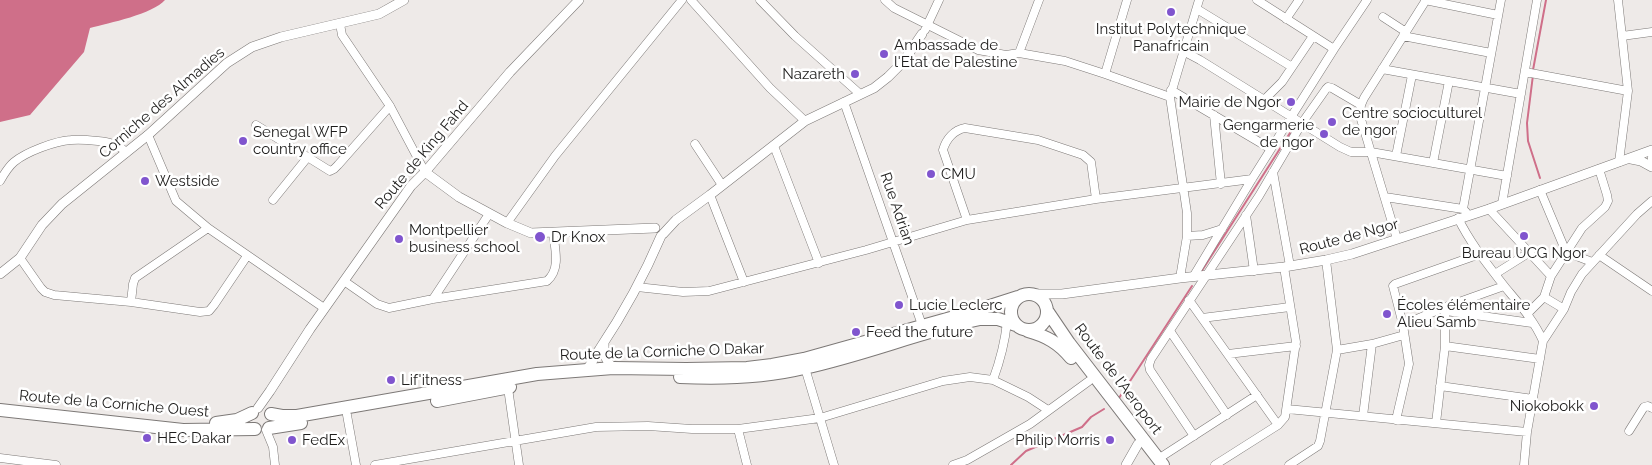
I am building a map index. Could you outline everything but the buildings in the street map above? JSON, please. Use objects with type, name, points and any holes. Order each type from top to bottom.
[{"type":"highway","points":[[1032,294],[1042,299],[1048,310],[1042,326],[1035,330],[1017,326],[1012,319],[1011,309],[1018,297],[1032,294]]},
{"type":"highway","name":"Route de la Corniche O Dakar","points":[[262,411],[282,416],[297,416],[537,374],[613,368],[746,368],[804,359],[1018,297]]},
{"type":"highway","name":"Route de l'Aeroport","points":[[1048,310],[1069,343],[1158,463]]},
{"type":"highway","name":"Route de la Corniche O Dakar","points":[[263,429],[547,381],[602,376],[732,378],[770,374],[806,368],[971,321],[990,318],[1017,326]]},
{"type":"highway","name":"Route de l'Aeroport","points":[[1017,326],[1043,335],[1060,346],[1138,444],[1158,463]]},
{"type":"highway","name":"Route de la Corniche Ouest","points":[[0,402],[183,422],[227,423],[262,411]]},
{"type":"highway","name":"Route de la Corniche Ouest","points":[[0,410],[183,430],[263,429]]},
{"type":"highway","points":[[262,411],[272,421],[263,429],[251,425],[249,420],[262,411]]},
{"type":"street","name":"Corniche des Almadies","points":[[0,274],[20,258],[42,225],[62,204],[148,135],[227,63],[252,47],[281,37],[379,14],[404,0]]},
{"type":"street","name":"Route de King Fahd","points":[[262,411],[270,391],[297,348],[411,186],[510,72],[579,0]]},
{"type":"street","points":[[507,223],[555,156],[682,0]]},
{"type":"street","points":[[691,0],[770,88],[805,122]]},
{"type":"street","points":[[760,0],[796,36],[860,94]]},
{"type":"street","points":[[885,0],[894,8],[978,50],[1006,55],[1019,53],[1065,62],[1170,93],[1214,115],[1271,149]]},
{"type":"street","points":[[586,370],[591,366],[637,287],[656,247],[660,232],[805,122],[874,88],[888,77],[903,62],[928,26],[939,0]]},
{"type":"street","points":[[1019,53],[1039,0]]},
{"type":"street","points":[[1105,74],[1127,0]]},
{"type":"street","points":[[1180,278],[1187,236],[1187,213],[1170,93],[1199,0]]},
{"type":"street","points":[[1257,0],[1334,48]]},
{"type":"street","points":[[1286,19],[1298,0]]},
{"type":"street","points":[[1194,277],[1252,179],[1334,48],[1367,0]]},
{"type":"street","points":[[1397,239],[1386,197],[1360,116],[1361,105],[1425,0],[1498,14]]},
{"type":"street","points":[[1386,197],[1466,212],[1470,169],[1500,0]]},
{"type":"street","points":[[1502,204],[1521,94],[1530,73],[1537,0]]},
{"type":"street","points":[[1618,0],[1628,92],[1619,162]]},
{"type":"street","points":[[1197,9],[1292,67]]},
{"type":"street","points":[[1384,17],[1404,34],[1491,53]]},
{"type":"street","points":[[340,24],[342,36],[390,106],[425,172],[458,197],[507,223],[531,233],[643,229],[660,232]]},
{"type":"street","points":[[1622,36],[1652,32]]},
{"type":"street","points":[[1264,100],[1276,89],[1313,36]]},
{"type":"street","points":[[1182,51],[1200,60],[1351,152],[1371,152],[1507,176]]},
{"type":"street","points":[[1382,69],[1521,94]]},
{"type":"street","points":[[1530,73],[1628,92]]},
{"type":"street","points":[[1396,156],[1412,75]]},
{"type":"street","points":[[1433,162],[1449,81]]},
{"type":"street","points":[[1194,436],[1150,370],[1152,359],[1246,215],[1302,123],[1328,87],[1361,105]]},
{"type":"street","name":"Rue Adrian","points":[[844,102],[922,325]]},
{"type":"street","points":[[256,125],[330,171],[334,169],[390,106]]},
{"type":"street","points":[[1214,115],[1221,184]]},
{"type":"street","points":[[967,220],[943,150],[944,145],[954,132],[964,128],[1038,140],[1083,155],[1090,162],[1096,199]]},
{"type":"street","points":[[148,135],[176,201],[208,228],[324,308]]},
{"type":"street","points":[[0,180],[15,161],[38,149],[64,141],[79,139],[106,142],[120,147],[126,153]]},
{"type":"street","points":[[695,144],[722,185]]},
{"type":"street","points":[[774,146],[819,263]]},
{"type":"street","name":"Route de Ngor","points":[[1032,294],[1062,294],[1180,278],[1287,267],[1352,254],[1458,218],[1466,212],[1489,209],[1652,150]]},
{"type":"street","points":[[1652,157],[1652,163]]},
{"type":"street","points":[[273,200],[307,158]]},
{"type":"street","points":[[1631,159],[1641,160],[1652,167]]},
{"type":"street","points":[[1527,314],[1544,298],[1551,276],[1582,228],[1605,207],[1608,201],[1599,169]]},
{"type":"street","points":[[1216,465],[1278,425],[1285,417],[1287,409],[1296,335],[1290,307],[1287,267],[1273,172]]},
{"type":"street","points":[[637,287],[695,292],[819,263],[967,220],[1096,199],[1252,179]]},
{"type":"street","points":[[1540,190],[1566,252],[1592,262]]},
{"type":"street","points":[[710,195],[744,282]]},
{"type":"street","points":[[1524,465],[1527,432],[1544,341],[1564,309],[1576,284],[1592,262],[1637,214],[1652,201]]},
{"type":"street","points":[[1489,209],[1551,276]]},
{"type":"street","points":[[433,299],[489,214]]},
{"type":"street","points":[[1246,215],[1254,271]]},
{"type":"street","points":[[1458,218],[1480,254],[1527,314],[1544,341]]},
{"type":"street","points":[[132,302],[135,278],[208,228]]},
{"type":"street","points":[[1187,236],[1203,235],[1222,230]]},
{"type":"street","points":[[344,281],[377,304],[389,308],[547,281],[555,273],[556,266],[553,232]]},
{"type":"street","points":[[1495,274],[1530,252]]},
{"type":"street","points":[[1396,420],[1409,364],[1403,324],[1393,285],[1480,254]]},
{"type":"street","points":[[1599,255],[1652,291]]},
{"type":"street","points":[[20,258],[41,288],[50,294],[132,302],[200,312],[209,311],[247,256]]},
{"type":"street","points":[[1289,465],[1318,446],[1326,413],[1337,350],[1326,260]]},
{"type":"street","points":[[1403,324],[1504,286]]},
{"type":"street","points":[[1048,310],[1053,299],[1062,294]]},
{"type":"street","points":[[1544,298],[1564,309]]},
{"type":"street","points":[[1189,300],[1278,425]]},
{"type":"street","points":[[1202,318],[1290,307]]},
{"type":"street","points":[[1446,309],[1532,323]]},
{"type":"street","points":[[1436,423],[1445,346],[1446,309]]},
{"type":"street","points":[[993,380],[1006,335],[1017,326]]},
{"type":"street","points":[[1170,330],[1226,415]]},
{"type":"street","points":[[1337,350],[1372,344],[1404,335]]},
{"type":"street","points":[[604,343],[604,353],[607,362],[613,368]]},
{"type":"street","points":[[1363,416],[1372,344]]},
{"type":"street","points":[[1228,354],[1296,346]]},
{"type":"street","points":[[1445,346],[1540,359]]},
{"type":"street","points":[[806,368],[834,465]]},
{"type":"street","points":[[375,465],[596,427],[738,429],[820,418],[942,381],[970,377],[993,380],[1028,397],[1048,410]]},
{"type":"street","points":[[953,465],[967,460],[1030,424],[1089,381]]},
{"type":"street","points":[[1440,386],[1533,399]]},
{"type":"street","points":[[508,388],[519,465]]},
{"type":"street","points":[[1158,463],[1194,436],[1257,395]]},
{"type":"street","points":[[1630,432],[1644,407],[1652,408]]},
{"type":"street","points":[[1287,409],[1527,432]]},
{"type":"street","points":[[347,415],[356,465]]},
{"type":"street","points":[[263,429],[273,447],[275,465]]},
{"type":"street","points":[[738,429],[747,465]]},
{"type":"street","points":[[1126,465],[1138,444]]},
{"type":"street","points":[[0,458],[56,465]]},
{"type":"shaded area","points":[[0,0],[165,0],[151,10],[141,14],[90,28],[84,52],[30,115],[0,122]]},
{"type":"waterway","points":[[1533,70],[1546,0]]},
{"type":"waterway","points":[[1533,75],[1527,123],[1528,141],[1540,178]]},
{"type":"waterway","points":[[1201,272],[1290,133]]},
{"type":"waterway","points":[[1119,398],[1192,286]]},
{"type":"waterway","points":[[1011,465],[1026,451],[1082,427],[1091,417],[1104,409]]},
{"type":"place","name":"Institut Polytechnique Panafricain","points":[[1171,12]]},
{"type":"place","name":"Ambassade de l'Etat de Palestine","points":[[884,54]]},
{"type":"place","name":"Nazareth","points":[[855,74]]},
{"type":"place","name":"Mairie de Ngor","points":[[1291,102]]},
{"type":"place","name":"Centre socioculturel de ngor","points":[[1332,122]]},
{"type":"place","name":"Gengarmerie de ngor","points":[[1324,134]]},
{"type":"place","name":"Senegal WFP country office","points":[[243,141]]},
{"type":"place","name":"CMU","points":[[931,174]]},
{"type":"place","name":"Westside","points":[[145,181]]},
{"type":"place","name":"Bureau UCG Ngor","points":[[1524,236]]},
{"type":"place","name":"Dr Knox","points":[[540,237]]},
{"type":"place","name":"Montpellier business school","points":[[399,239]]},
{"type":"place","name":"Lucie Leclerc","points":[[899,305]]},
{"type":"place","name":"Écoles élémentaire Alieu Samb","points":[[1387,314]]},
{"type":"place","name":"Feed the future","points":[[856,332]]},
{"type":"place","name":"Lif'itness","points":[[391,380]]},
{"type":"place","name":"Niokobokk","points":[[1594,406]]},
{"type":"place","name":"HEC Dakar","points":[[147,438]]},
{"type":"place","name":"FedEx","points":[[292,440]]},
{"type":"place","name":"Philip Morris","points":[[1110,440]]}]
